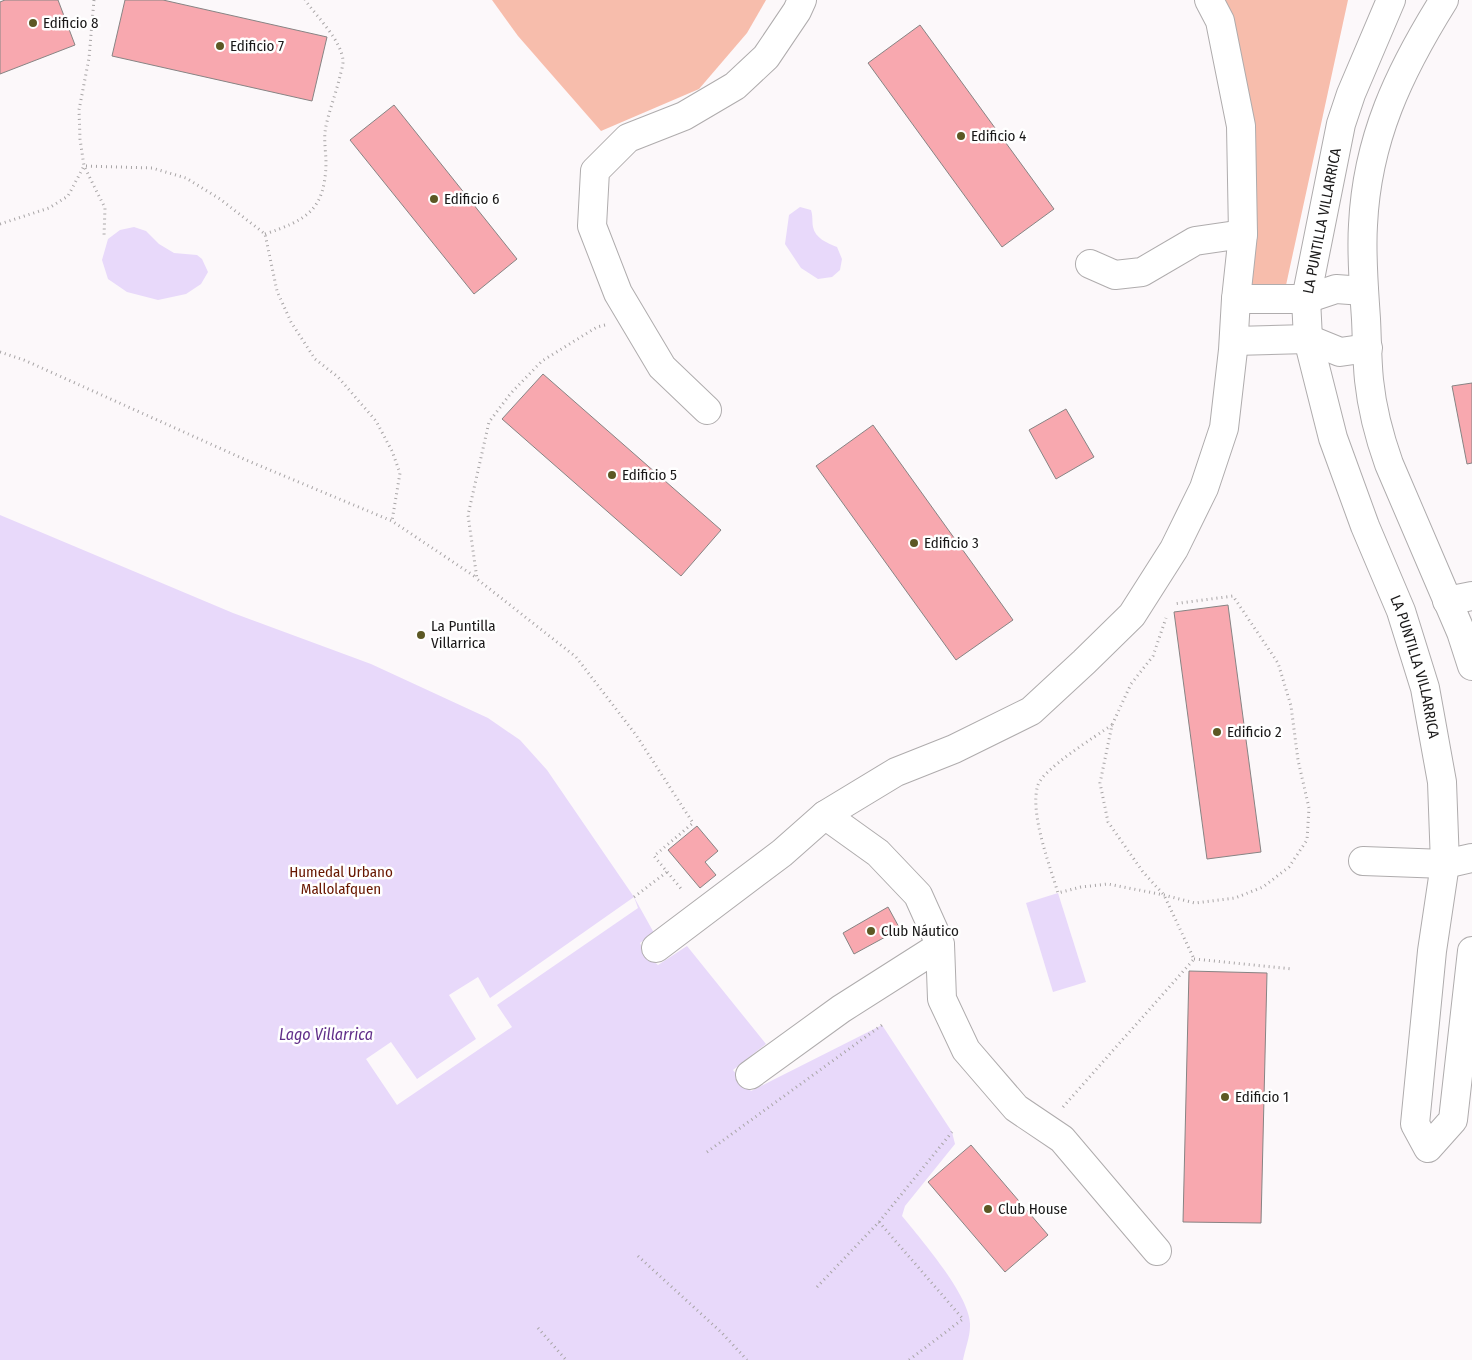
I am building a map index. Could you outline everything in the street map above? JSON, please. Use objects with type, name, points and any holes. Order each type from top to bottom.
[{"type":"street","points":[[707,410],[662,367],[618,293],[592,226],[595,171],[628,138],[684,116],[735,86],[766,57],[797,11],[802,0]]},
{"type":"street","points":[[656,948],[782,853],[825,815],[896,772],[954,749],[1031,711],[1132,615],[1174,549],[1204,488],[1224,428],[1243,234],[1241,126],[1220,21],[1209,0]]},
{"type":"street","name":"LA PUNTILLA VILLARRICA","points":[[1391,0],[1351,94],[1341,124],[1306,299],[1308,339],[1333,438],[1365,526],[1401,611],[1425,688],[1442,782],[1445,864],[1432,951],[1415,1124],[1428,1148],[1453,1120],[1472,951]]},
{"type":"street","points":[[1444,0],[1420,38],[1401,74],[1386,112],[1374,151],[1366,191],[1362,258],[1369,378],[1379,436],[1389,464],[1460,599],[1460,632],[1472,666]]},
{"type":"street","points":[[1090,264],[1115,275],[1142,272],[1195,242],[1243,234]]},
{"type":"street","points":[[1236,299],[1306,299],[1336,289],[1364,291]]},
{"type":"street","points":[[1234,341],[1308,339],[1340,352],[1368,348]]},
{"type":"street","points":[[825,815],[878,853],[918,895],[940,946],[942,999],[966,1050],[1016,1108],[1062,1138],[1156,1251]]},
{"type":"street","points":[[1363,862],[1445,864],[1472,858]]},
{"type":"street","points":[[750,1075],[841,1009],[940,946]]},
{"type":"path","points":[[94,0],[89,58],[79,110],[80,139],[84,166],[105,208],[104,236]]},
{"type":"path","points":[[265,234],[291,225],[312,211],[322,192],[326,165],[326,132],[336,97],[343,61],[334,37],[305,0]]},
{"type":"path","points":[[0,224],[49,208],[68,196],[84,166]]},
{"type":"path","points":[[84,166],[152,168],[186,178],[220,199],[265,234],[277,291],[291,322],[315,359],[338,377],[376,421],[392,451],[400,473],[392,521]]},
{"type":"path","points":[[478,579],[468,515],[489,422],[511,393],[542,361],[597,327],[632,317]]},
{"type":"path","points":[[0,352],[24,360],[246,460],[392,521],[478,579],[515,607],[576,657],[636,736],[693,823],[654,856],[702,913]]},
{"type":"path","points":[[1112,725],[1059,761],[1038,784],[1036,806],[1042,839],[1058,893],[1081,887],[1108,884],[1195,903],[1235,898],[1263,887],[1289,867],[1307,840],[1309,808],[1298,760],[1291,706],[1278,663],[1233,596],[1171,605]]},
{"type":"path","points":[[1168,613],[1153,656],[1131,684],[1112,725],[1100,783],[1108,822],[1143,872],[1164,895],[1194,959]]},
{"type":"path","points":[[634,898],[668,872]]},
{"type":"path","points":[[1194,959],[1293,969]]},
{"type":"path","points":[[1045,1127],[1194,959]]},
{"type":"path","points":[[707,1152],[882,1025]]},
{"type":"path","points":[[817,1287],[879,1222],[952,1132]]},
{"type":"path","points":[[879,1222],[963,1319],[909,1360]]},
{"type":"path","points":[[638,1256],[722,1333],[747,1360]]},
{"type":"path","points":[[538,1328],[566,1360]]},
{"type":"shaded area","points":[[492,0],[766,0],[747,33],[699,89],[601,131],[518,36]]},
{"type":"shaded area","points":[[1209,0],[1348,0],[1283,299],[1236,299],[1241,126]]},
{"type":"water","points":[[800,207],[811,210],[813,227],[816,234],[826,242],[837,247],[842,259],[840,270],[832,277],[818,279],[801,268],[785,244],[789,215]]},
{"type":"water","points":[[134,227],[146,231],[159,244],[174,253],[197,255],[202,259],[208,272],[201,284],[186,294],[158,300],[127,292],[108,279],[102,260],[108,239],[120,230]]},
{"type":"water","name":"Lago Villarrica","points":[[0,515],[233,613],[371,664],[488,718],[520,740],[547,770],[634,897],[654,933],[640,943],[646,955],[658,965],[687,946],[766,1044],[733,1070],[751,1091],[882,1025],[952,1132],[955,1144],[905,1206],[902,1216],[944,1269],[963,1300],[970,1326],[963,1360],[0,1360]]},
{"type":"water","points":[[1058,893],[1086,982],[1053,992],[1026,903]]},
{"type":"pier","points":[[634,897],[638,908],[497,1005],[512,1027],[397,1105],[366,1059],[391,1042],[417,1079],[476,1039],[449,995],[478,977],[490,998]]},
{"type":"building","name":"Edificio 8","points":[[5,0],[58,0],[75,45],[0,74],[0,2]]},
{"type":"building","name":"Edificio 7","points":[[125,0],[163,0],[327,37],[312,101],[112,56]]},
{"type":"building","name":"Edificio 4","points":[[920,25],[1054,209],[1002,247],[868,63]]},
{"type":"building","name":"Edificio 6","points":[[394,105],[517,259],[474,294],[350,140]]},
{"type":"building","name":"Edificio 5","points":[[543,374],[721,530],[681,576],[502,419]]},
{"type":"building","points":[[1472,383],[1472,463],[1467,464],[1452,386]]},
{"type":"building","points":[[1066,409],[1094,457],[1056,479],[1029,430]]},
{"type":"building","name":"Edificio 3","points":[[873,425],[1013,620],[956,660],[816,466]]},
{"type":"building","name":"Edificio 2","points":[[1228,605],[1261,852],[1207,859],[1174,612]]},
{"type":"building","points":[[697,826],[718,851],[705,862],[716,875],[700,888],[668,850]]},
{"type":"building","name":"Club Náutico","points":[[888,907],[900,929],[854,954],[843,933]]},
{"type":"building","name":"Edificio 1","points":[[1189,971],[1267,973],[1261,1223],[1183,1222]]},
{"type":"building","name":"Club House","points":[[971,1145],[1048,1235],[1005,1272],[928,1182]]},
{"type":"place","name":"Edificio 8","points":[[33,23]]},
{"type":"place","name":"Edificio 7","points":[[220,46]]},
{"type":"place","name":"Edificio 4","points":[[961,136]]},
{"type":"place","name":"Edificio 6","points":[[434,199]]},
{"type":"place","name":"Edificio 5","points":[[612,475]]},
{"type":"place","name":"Edificio 3","points":[[914,543]]},
{"type":"place","name":"La Puntilla Villarrica","points":[[421,635]]},
{"type":"place","name":"Edificio 2","points":[[1217,732]]},
{"type":"place","name":"Club Náutico","points":[[871,931]]},
{"type":"place","name":"Edificio 1","points":[[1225,1097]]},
{"type":"place","name":"Club House","points":[[988,1209]]},
{"type":"park label","name":"Humedal Urbano Mallolafquen","points":[[341,880]]}]
